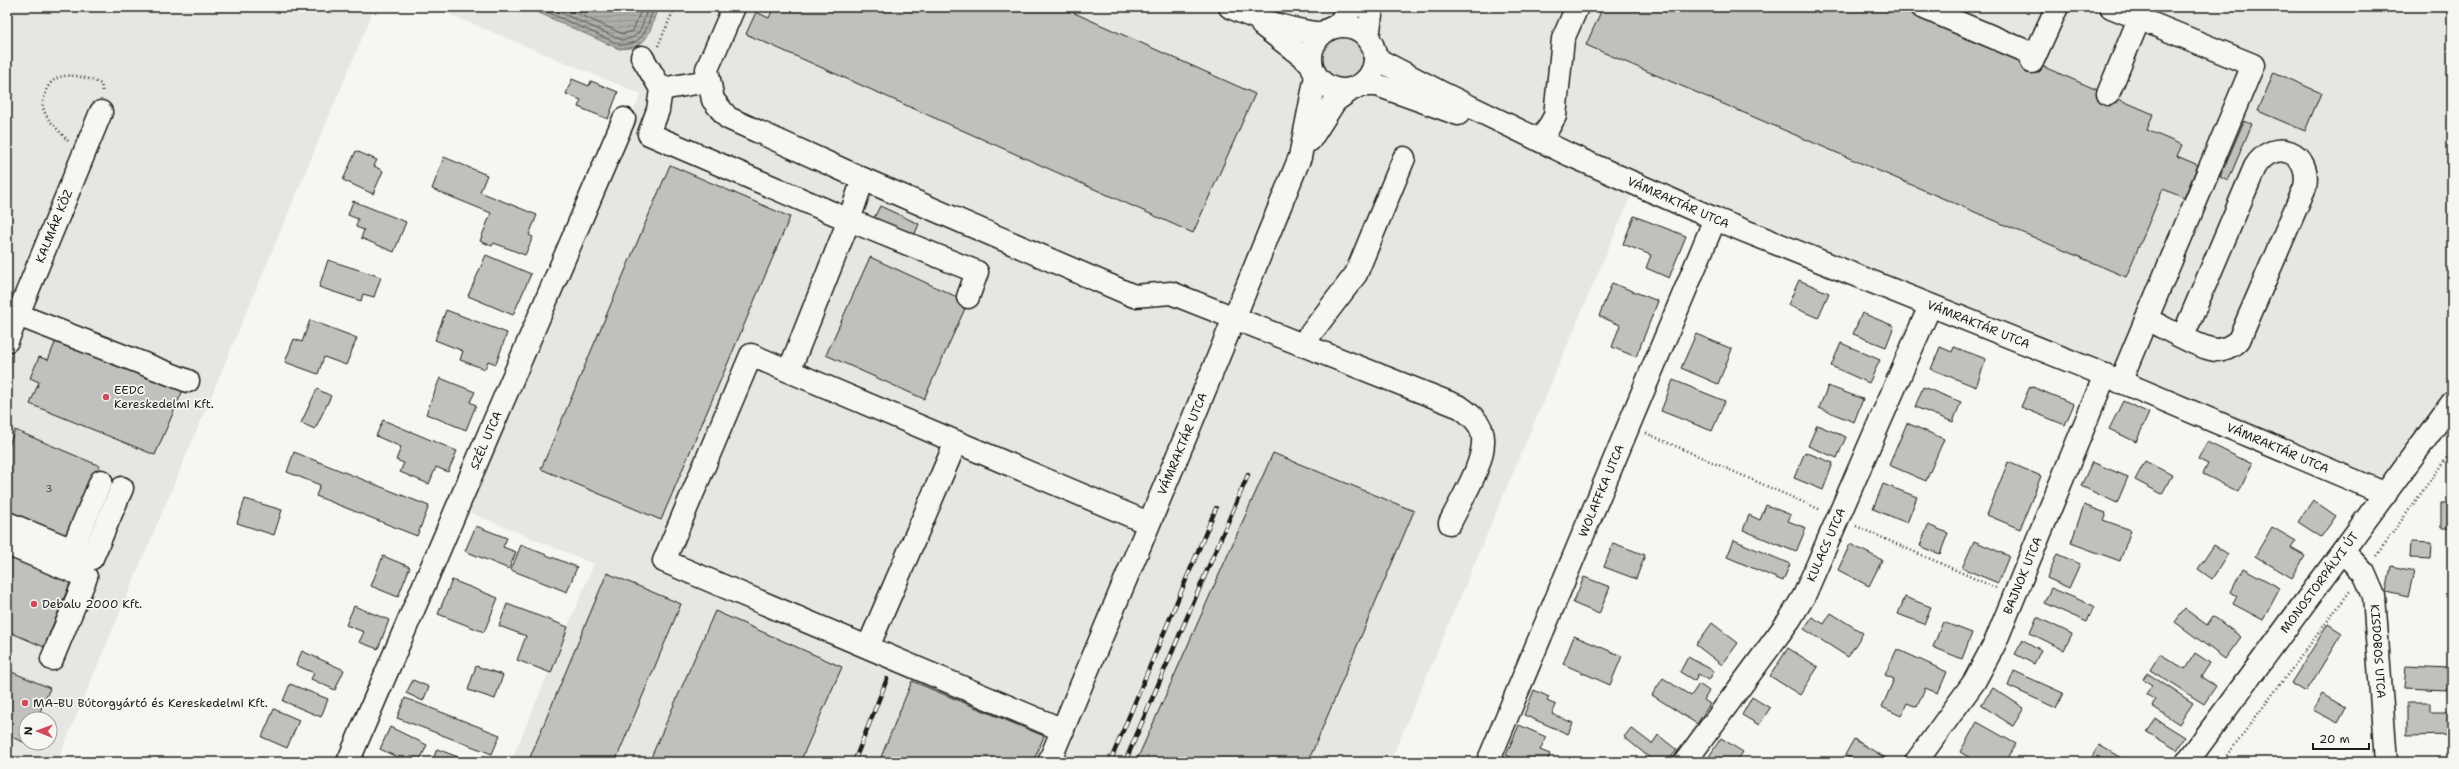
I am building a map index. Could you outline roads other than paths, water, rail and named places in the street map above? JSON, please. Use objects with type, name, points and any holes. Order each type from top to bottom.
[{"type":"street","points":[[734,7],[707,69],[708,81],[713,100],[728,118],[863,179],[1134,296],[1171,293],[1460,407],[1475,419],[1484,437],[1480,458],[1450,523]]},
{"type":"street","points":[[1230,7],[1250,17],[1304,32],[1351,27],[1372,48]]},
{"type":"street","points":[[1313,70],[1311,52],[1314,42],[1354,7]]},
{"type":"street","points":[[1250,17],[1313,70],[1326,85],[1338,90],[1357,87],[1369,77],[1374,68],[1372,48],[1372,7]]},
{"type":"street","points":[[1541,141],[1555,116],[1563,40],[1577,7]]},
{"type":"street","points":[[1922,7],[2034,58],[2056,7]]},
{"type":"street","points":[[2108,94],[2139,18],[2111,7]]},
{"type":"street","name":"BAJNOK UTCA","points":[[1916,762],[1974,682],[1995,643],[2112,378],[2146,319],[2253,65],[2139,18]]},
{"type":"street","name":"VÁMRAKTÁR UTCA","points":[[1372,48],[1541,141],[1715,219],[2112,378],[2386,494]]},
{"type":"street","points":[[645,63],[661,89],[658,110],[650,134],[849,220],[977,272],[968,296]]},
{"type":"street","name":"VÁMRAKTÁR UTCA","points":[[1049,762],[1300,157],[1312,104],[1313,70]]},
{"type":"street","points":[[661,89],[708,81]]},
{"type":"street","name":"VÁMRAKTÁR UTCA","points":[[1300,157],[1335,101],[1357,87],[1377,85],[1570,155]]},
{"type":"street","name":"KALMÁR KÖZ","points":[[7,341],[101,112]]},
{"type":"street","name":"SZÉL UTCA","points":[[348,762],[624,120]]},
{"type":"street","points":[[2146,319],[2183,336],[2217,350],[2232,346],[2239,340],[2305,187],[2306,174],[2302,163],[2290,152],[2282,150],[2266,154],[2255,167],[2183,336]]},
{"type":"street","points":[[1302,345],[1356,274],[1404,158]]},
{"type":"street","points":[[789,371],[849,220],[863,179]]},
{"type":"street","name":"WOLAFFKA UTCA","points":[[1488,762],[1715,219]]},
{"type":"street","name":"KULACS UTCA","points":[[1685,762],[1804,596],[1930,306]]},
{"type":"street","points":[[18,315],[188,381]]},
{"type":"street","points":[[1063,730],[664,561],[751,355],[1148,523]]},
{"type":"street","name":"MONOSTORPÁLYI ÚT","points":[[2188,762],[2452,403]]},
{"type":"street","points":[[868,648],[956,442]]},
{"type":"street","points":[[72,550],[101,481]]},
{"type":"street","points":[[52,659],[122,488]]},
{"type":"street","points":[[7,523],[72,550],[89,568]]},
{"type":"street","points":[[7,544],[89,568]]},
{"type":"street","name":"KISDOBOS UTCA","points":[[2343,551],[2364,573],[2374,596],[2386,762]]},
{"type":"water","points":[[526,7],[658,7],[650,31],[643,42],[637,46],[619,49]]},
{"type":"railway","points":[[1125,762],[1248,475]]},
{"type":"railway","points":[[1110,762],[1216,508]]},
{"type":"railway","points":[[854,762],[887,679]]},
{"type":"place","name":"EEDC Kereskedelmi Kft.","points":[[106,397]]},
{"type":"place","name":"Debalu 2000 Kft.","points":[[34,604]]},
{"type":"place","name":"MA-BU Bútorgyártó és Kereskedelmi Kft.","points":[[25,703]]}]
